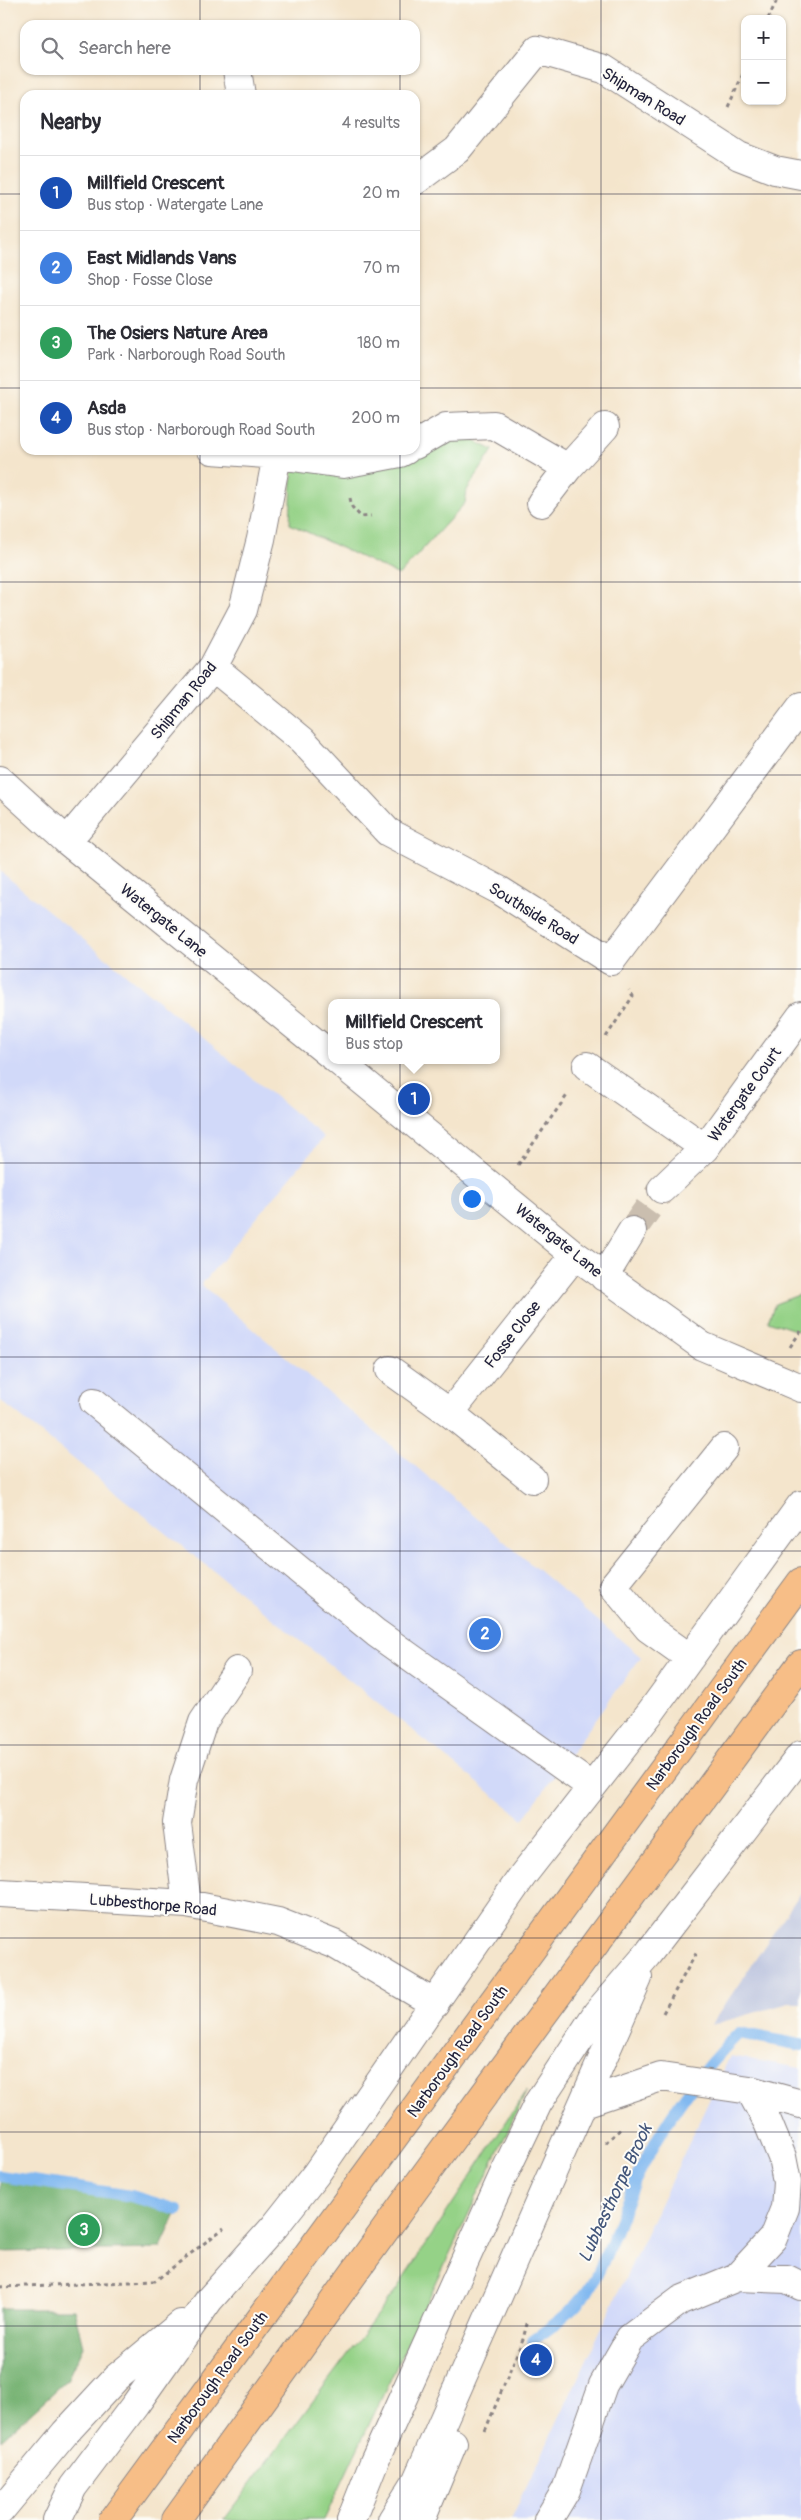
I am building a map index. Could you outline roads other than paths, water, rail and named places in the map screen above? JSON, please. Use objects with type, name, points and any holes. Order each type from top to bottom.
[{"type":"main road","name":"Narborough Road South","points":[[113,2520],[801,1582]]},
{"type":"main road","points":[[176,2520],[411,2194],[801,1664]]},
{"type":"street","name":"Shipman Road","points":[[420,177],[457,150],[538,50],[604,70],[739,156],[775,170],[801,175]]},
{"type":"street","points":[[239,75],[240,90]]},
{"type":"street","points":[[420,442],[446,427],[494,424],[568,468]]},
{"type":"street","points":[[541,504],[568,468],[605,427]]},
{"type":"street","name":"Shipman Road","points":[[67,841],[212,667],[243,610],[277,455]]},
{"type":"street","points":[[294,455],[343,464],[390,455]]},
{"type":"street","name":"Southside Road","points":[[212,667],[302,740],[388,832],[499,890],[611,961],[801,707]]},
{"type":"street","name":"Watergate Lane","points":[[0,780],[67,841],[328,1053]]},
{"type":"street","name":"Watergate Court","points":[[662,1189],[705,1148],[801,1016]]},
{"type":"street","name":"Watergate Lane","points":[[342,1064],[574,1255],[604,1277],[702,1346],[801,1388]]},
{"type":"street","name":"Watergate Court","points":[[588,1066],[705,1148]]},
{"type":"street","points":[[604,1277],[632,1232]]},
{"type":"street","name":"Fosse Close","points":[[450,1413],[574,1255]]},
{"type":"street","points":[[390,1370],[450,1413],[532,1479]]},
{"type":"street","points":[[94,1402],[376,1633],[592,1787]]},
{"type":"street","points":[[690,1658],[648,1628],[612,1586],[724,1448]]},
{"type":"street","points":[[57,2520],[73,2487],[135,2405],[209,2300],[275,2226],[316,2174],[523,1875],[690,1658],[801,1505]]},
{"type":"street","points":[[187,1904],[177,1823],[184,1780],[203,1722],[237,1672]]},
{"type":"street","points":[[351,2520],[378,2454],[538,2103],[597,2012],[647,1956],[801,1755]]},
{"type":"street","name":"Lubbesthorpe Road","points":[[0,1893],[187,1904],[278,1922],[334,1944],[435,2004]]},
{"type":"street","points":[[392,2520],[417,2480],[502,2283],[584,2104],[647,1956]]},
{"type":"street","points":[[584,2104],[649,2080],[750,2090],[801,2104]]},
{"type":"street","points":[[548,2520],[566,2490],[603,2386],[630,2338],[681,2300],[737,2277],[772,2238],[785,2208],[788,2182],[782,2157],[768,2123],[750,2090]]},
{"type":"street","points":[[737,2277],[794,2283]]},
{"type":"street","points":[[421,2520],[494,2346],[502,2283]]},
{"type":"street","points":[[0,2511],[65,2433],[116,2378],[209,2300]]},
{"type":"waterway","name":"Lubbesthorpe Brook","points":[[533,2340],[567,2314],[589,2289],[606,2256],[635,2181],[656,2141],[694,2084],[723,2049],[739,2033],[801,2045]]},
{"type":"waterway","name":"Lubbesthorpe Brook","points":[[0,2176],[131,2196],[178,2210]]},
{"type":"tunnel","points":[[632,1231],[662,1189]]},
{"type":"place","name":"Millfield Crescent","points":[[414,1099]]},
{"type":"place","name":"East Midlands Vans","points":[[485,1634]]},
{"type":"place","name":"The Osiers Nature Area","points":[[84,2230]]},
{"type":"place","name":"Asda","points":[[536,2360]]}]
